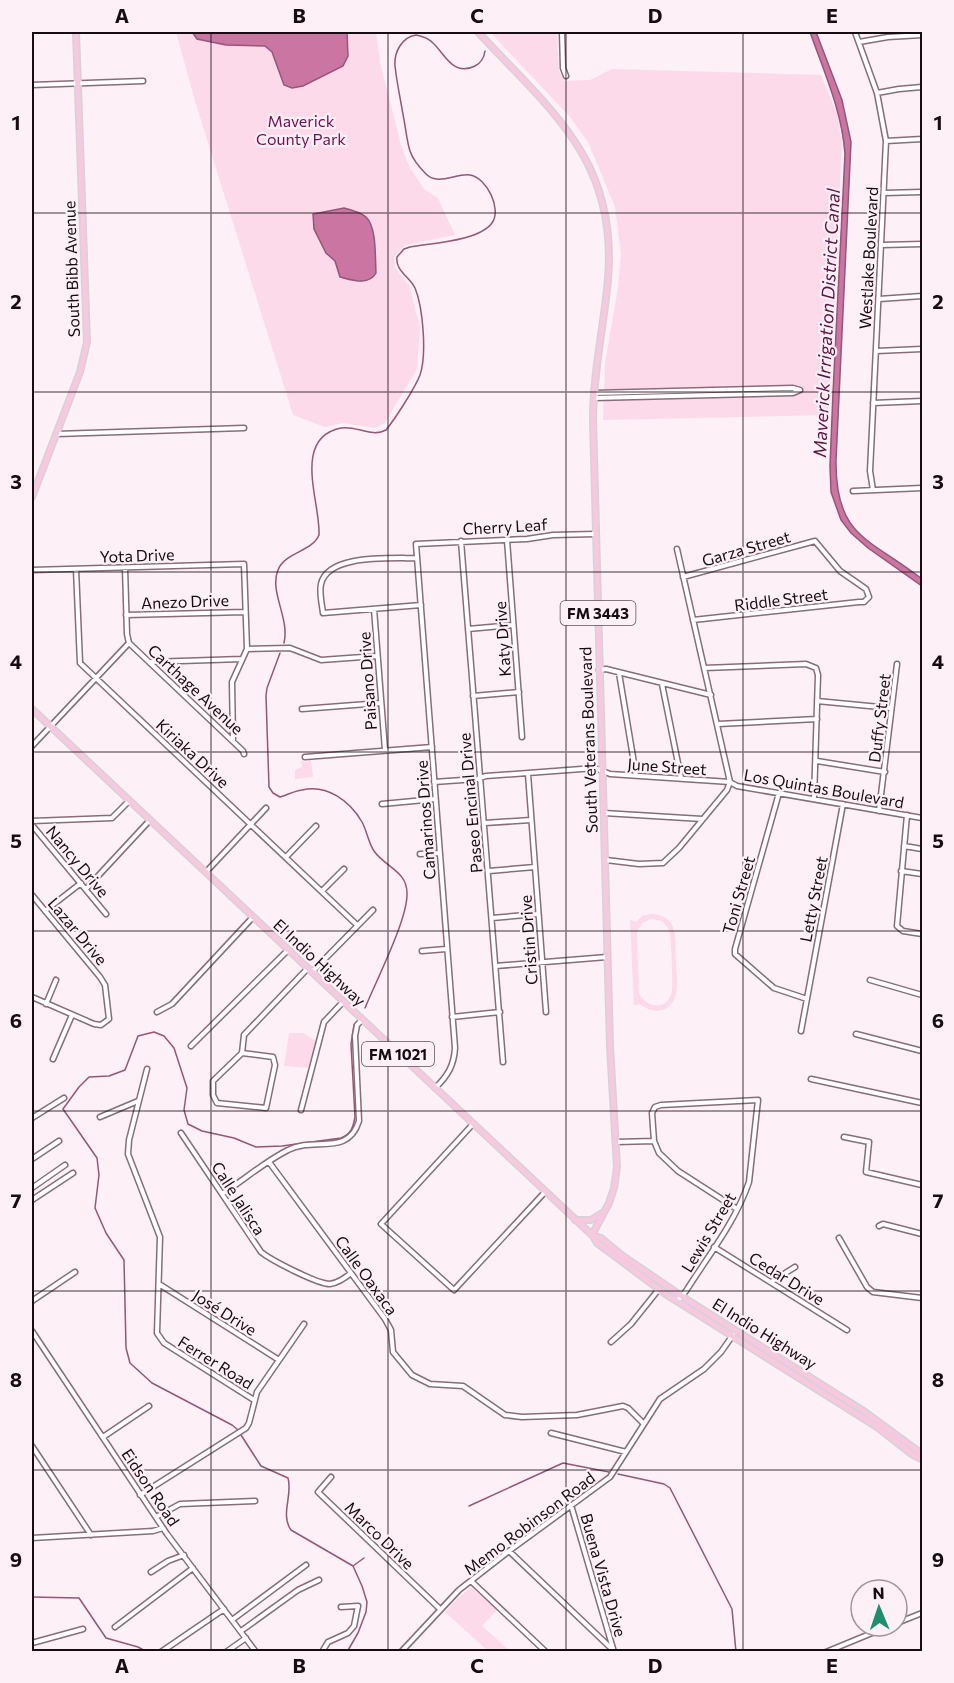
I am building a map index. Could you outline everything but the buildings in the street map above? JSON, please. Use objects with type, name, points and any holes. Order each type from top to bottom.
[{"type":"main road","name":"South Bibb Avenue","points":[[32,496],[80,372],[87,342],[76,32]]},
{"type":"main road","name":"South Veterans Boulevard","points":[[478,32],[568,130],[591,169],[601,196],[610,250],[594,396],[599,670],[616,1178],[606,1211],[592,1235]]},
{"type":"main road","name":"El Indio Highway","points":[[32,709],[592,1235],[597,1243],[659,1289],[679,1298]]},
{"type":"main road","points":[[575,1220],[591,1220],[606,1211]]},
{"type":"main road","name":"El Indio Highway","points":[[592,1235],[601,1239],[679,1298],[865,1412],[918,1451],[922,1457]]},
{"type":"street","points":[[562,32],[563,68],[566,76]]},
{"type":"street","name":"Westlake Boulevard","points":[[855,32],[877,93],[886,141],[870,471],[873,490]]},
{"type":"street","points":[[859,42],[922,35]]},
{"type":"street","points":[[32,85],[143,81]]},
{"type":"street","points":[[877,93],[922,87]]},
{"type":"street","points":[[886,141],[922,140]]},
{"type":"street","points":[[884,194],[922,192]]},
{"type":"street","points":[[882,245],[922,244]]},
{"type":"street","points":[[879,299],[922,296]]},
{"type":"street","points":[[876,351],[922,349]]},
{"type":"street","points":[[763,388],[800,390],[793,393],[763,394],[594,396],[642,391],[763,388]]},
{"type":"street","points":[[763,388],[763,394]]},
{"type":"street","points":[[724,389],[724,395]]},
{"type":"street","points":[[685,390],[685,396]]},
{"type":"street","points":[[642,391],[642,397]]},
{"type":"street","points":[[873,403],[922,401]]},
{"type":"street","points":[[56,434],[244,428]]},
{"type":"street","points":[[853,490],[922,488]]},
{"type":"street","name":"Cherry Leaf","points":[[416,544],[596,534]]},
{"type":"street","name":"Katy Drive","points":[[507,540],[522,737]]},
{"type":"street","name":"Paseo Encinal Drive","points":[[461,541],[482,778],[503,1062]]},
{"type":"street","name":"Garza Street","points":[[683,577],[815,541],[840,571],[862,586],[869,597]]},
{"type":"street","name":"Camarinos Drive","points":[[416,544],[454,1060],[448,1073],[435,1088]]},
{"type":"street","name":"Los Quintas Boulevard","points":[[677,549],[730,782],[737,786],[779,794],[922,818]]},
{"type":"street","points":[[417,558],[360,560],[332,569],[322,580],[322,613],[421,605]]},
{"type":"street","name":"Yota Drive","points":[[32,570],[244,564],[245,612]]},
{"type":"street","points":[[32,746],[129,643],[125,568]]},
{"type":"street","name":"Kiriaka Drive","points":[[76,569],[79,659],[84,666],[357,925]]},
{"type":"street","name":"Riddle Street","points":[[693,620],[864,602],[869,597]]},
{"type":"street","name":"Paisano Drive","points":[[374,609],[385,750]]},
{"type":"street","points":[[234,741],[232,682],[247,649],[245,612]]},
{"type":"street","name":"Anezo Drive","points":[[126,615],[245,612]]},
{"type":"street","points":[[468,629],[513,626]]},
{"type":"street","name":"Carthage Avenue","points":[[129,643],[234,741],[244,754]]},
{"type":"street","points":[[247,649],[290,648],[321,660],[377,656]]},
{"type":"street","points":[[150,662],[242,659]]},
{"type":"street","points":[[704,668],[806,664],[816,668],[817,761],[814,799]]},
{"type":"street","name":"Duffy Street","points":[[879,811],[897,664]]},
{"type":"street","points":[[599,670],[711,695]]},
{"type":"street","points":[[619,673],[636,775]]},
{"type":"street","points":[[662,684],[681,778]]},
{"type":"street","points":[[473,696],[519,692]]},
{"type":"street","points":[[817,701],[890,708]]},
{"type":"street","points":[[302,709],[381,703]]},
{"type":"street","points":[[718,724],[817,719]]},
{"type":"street","points":[[305,757],[432,747]]},
{"type":"street","points":[[817,761],[885,772]]},
{"type":"street","name":"June Street","points":[[434,782],[595,768],[610,774],[730,782]]},
{"type":"street","name":"Cristin Drive","points":[[528,774],[546,1012]]},
{"type":"street","points":[[606,860],[663,863],[679,848],[727,790],[730,782]]},
{"type":"street","name":"Toni Street","points":[[779,794],[735,954],[774,988],[807,999]]},
{"type":"street","points":[[382,804],[435,799]]},
{"type":"street","points":[[32,823],[112,818],[129,801]]},
{"type":"street","name":"Letty Street","points":[[801,1031],[843,804]]},
{"type":"street","points":[[206,872],[266,808]]},
{"type":"street","points":[[604,813],[703,819]]},
{"type":"street","points":[[907,815],[897,926],[903,931],[922,934]]},
{"type":"street","points":[[86,889],[150,820]]},
{"type":"street","points":[[485,823],[531,820]]},
{"type":"street","name":"Nancy Drive","points":[[32,823],[106,914]]},
{"type":"street","points":[[286,857],[316,826]]},
{"type":"street","points":[[904,846],[922,849]]},
{"type":"street","points":[[420,854],[439,853]]},
{"type":"street","points":[[489,871],[535,867]]},
{"type":"street","points":[[322,891],[344,869]]},
{"type":"street","points":[[901,870],[922,874]]},
{"type":"street","points":[[45,911],[81,883]]},
{"type":"street","name":"Lazar Drive","points":[[32,895],[105,985],[109,1019],[101,1025],[72,1015]]},
{"type":"street","points":[[242,1053],[273,1057],[275,1065],[266,1108],[217,1103],[213,1095],[213,1082],[242,1053],[244,1035],[373,910]]},
{"type":"street","points":[[492,918],[538,914]]},
{"type":"street","points":[[157,1012],[172,1004],[253,917]]},
{"type":"street","points":[[423,951],[446,949]]},
{"type":"street","points":[[191,1046],[288,950]]},
{"type":"street","points":[[496,966],[608,957]]},
{"type":"street","points":[[46,1004],[56,980]]},
{"type":"street","points":[[870,980],[922,995]]},
{"type":"street","points":[[32,997],[72,1015],[53,1059]]},
{"type":"street","points":[[301,1110],[324,1022],[343,1002]]},
{"type":"street","points":[[452,1017],[500,1012]]},
{"type":"street","points":[[222,1194],[289,1149],[349,1139],[355,1132],[359,1120],[355,1036],[357,1025],[362,1020]]},
{"type":"street","points":[[856,1034],[922,1051]]},
{"type":"street","name":"Ferrer Road","points":[[147,1069],[129,1140],[128,1154],[160,1237],[156,1326],[159,1338],[192,1362],[254,1400]]},
{"type":"street","points":[[810,1079],[922,1103]]},
{"type":"street","points":[[32,1118],[64,1098]]},
{"type":"street","points":[[100,1117],[138,1100]]},
{"type":"street","name":"Lewis Street","points":[[654,1141],[652,1116],[655,1107],[758,1100],[749,1182],[737,1209],[686,1291],[679,1298]]},
{"type":"street","points":[[473,1124],[381,1224],[454,1290],[545,1192]]},
{"type":"street","name":"Calle Jalisca","points":[[181,1133],[256,1247],[266,1256],[324,1283],[336,1282],[351,1273]]},
{"type":"street","points":[[844,1137],[869,1142],[866,1172],[922,1185]]},
{"type":"street","points":[[32,1159],[59,1141]]},
{"type":"street","points":[[615,1142],[654,1141],[659,1153],[667,1162],[737,1209]]},
{"type":"street","name":"Calle Oaxaca","points":[[269,1162],[389,1326],[393,1352],[417,1379],[438,1385],[463,1386],[509,1417],[577,1415],[624,1406],[644,1423]]},
{"type":"street","points":[[32,1188],[65,1165]]},
{"type":"street","points":[[32,1200],[73,1173]]},
{"type":"street","points":[[879,1226],[883,1224],[922,1234]]},
{"type":"street","points":[[839,1238],[867,1287],[873,1292],[922,1298]]},
{"type":"street","name":"Cedar Drive","points":[[714,1247],[847,1330]]},
{"type":"street","points":[[771,1282],[795,1267]]},
{"type":"street","points":[[32,1301],[75,1272]]},
{"type":"street","name":"José Drive","points":[[159,1284],[279,1360]]},
{"type":"street","points":[[611,1342],[631,1324],[659,1289]]},
{"type":"street","points":[[141,1495],[243,1431],[249,1423],[257,1392],[304,1324]]},
{"type":"street","name":"Eidson Road","points":[[32,1331],[163,1528],[256,1652]]},
{"type":"street","name":"Memo Robinson Road","points":[[401,1652],[440,1609],[471,1581],[610,1477],[663,1396],[704,1369],[734,1333]]},
{"type":"street","points":[[103,1437],[149,1406]]},
{"type":"street","points":[[551,1433],[626,1452]]},
{"type":"street","points":[[32,1446],[91,1535]]},
{"type":"street","name":"Marco Drive","points":[[332,1477],[318,1492],[440,1609]]},
{"type":"street","points":[[156,1517],[180,1504],[255,1502]]},
{"type":"street","name":"Buena Vista Drive","points":[[571,1505],[614,1651]]},
{"type":"street","points":[[32,1538],[153,1532],[163,1528]]},
{"type":"street","points":[[509,1551],[614,1651]]},
{"type":"street","points":[[151,1572],[168,1561],[184,1555]]},
{"type":"street","points":[[232,1620],[306,1564]]},
{"type":"street","points":[[115,1627],[194,1568]]},
{"type":"street","points":[[241,1631],[298,1590],[319,1580]]},
{"type":"street","points":[[471,1581],[546,1652]]},
{"type":"street","points":[[322,1652],[328,1642],[348,1633],[354,1626],[358,1606],[341,1606]]},
{"type":"street","points":[[161,1652],[224,1609]]},
{"type":"street","points":[[32,1643],[83,1629]]},
{"type":"street","points":[[226,1652],[246,1638]]},
{"type":"street","points":[[826,1652],[860,1638]]},
{"type":"green space","name":"Maverick County Park","points":[[176,32],[376,32],[380,62],[401,145],[409,166],[424,189],[438,198],[455,235],[405,245],[394,257],[395,268],[409,285],[420,327],[417,369],[385,423],[374,428],[343,423],[325,427],[293,415],[195,101]]},
{"type":"green space","points":[[492,32],[557,32],[559,70],[564,81],[590,80],[612,69],[821,75],[837,114],[842,144],[828,415],[603,420],[605,363],[618,288],[621,254],[615,207],[588,142],[570,117]]},
{"type":"green space","points":[[311,760],[313,777],[295,779],[295,770],[302,767],[301,761]]},
{"type":"green space","points":[[653,914],[664,917],[671,923],[674,931],[676,996],[669,1007],[662,1010],[650,1010],[640,1004],[634,1006],[630,920],[636,922],[642,916]],"holes":[[[651,919],[662,921],[670,933],[672,990],[668,1000],[655,1005],[650,1004],[639,993],[637,932],[642,923]]]},
{"type":"green space","points":[[289,1033],[303,1033],[316,1041],[308,1068],[284,1066]]},
{"type":"green space","points":[[471,1587],[497,1610],[482,1626],[510,1651],[488,1651],[445,1612]]},
{"type":"shaded area","points":[[192,32],[347,32],[348,56],[343,66],[303,86],[292,88],[284,85],[272,52],[265,46],[226,45],[197,39]]},
{"type":"shaded area","points":[[810,32],[816,32],[842,100],[851,142],[836,460],[837,486],[849,521],[859,533],[922,579],[922,586],[868,548],[851,533],[841,520],[831,492],[833,393],[845,154],[836,107]]},
{"type":"shaded area","points":[[344,208],[364,215],[370,222],[375,243],[376,273],[369,280],[360,281],[340,277],[335,261],[326,253],[314,229],[313,214]]},
{"type":"waterway","points":[[284,643],[284,624],[276,578],[281,564],[311,545],[319,535],[312,474],[317,445],[326,434],[341,428],[375,433],[386,430],[420,375],[424,344],[418,296],[413,284],[400,270],[397,257],[404,249],[410,247],[477,234],[486,229],[495,217],[491,195],[476,177],[465,175],[436,179],[426,174],[413,158],[408,144],[396,73],[395,61],[398,51],[403,42],[411,36],[420,36],[431,41],[450,63],[461,69],[477,65],[482,60],[485,51]]},
{"type":"waterway","points":[[280,653],[266,696],[269,787],[280,797],[296,791],[311,789],[329,792],[344,801],[362,822],[374,851],[399,874],[406,886],[406,904],[402,918],[365,1008]]},
{"type":"waterway","points":[[238,1430],[152,1383],[130,1363],[126,1348],[124,1260],[106,1233],[95,1208],[99,1175],[97,1158],[63,1109],[89,1077],[109,1076],[125,1070],[138,1036],[154,1032],[164,1036],[174,1048],[187,1088],[184,1110],[188,1124],[202,1131],[234,1138],[256,1147],[341,1138],[351,1130],[355,1117],[351,1044],[354,1025]]},
{"type":"waterway","points":[[241,1435],[261,1466],[288,1478],[287,1518],[291,1530],[353,1566],[367,1602],[366,1612],[358,1633],[347,1652]]},
{"type":"waterway","points":[[469,1506],[563,1463],[609,1472]]},
{"type":"waterway","points":[[618,1474],[664,1484],[670,1488],[732,1609],[736,1652]]},
{"type":"waterway","points":[[353,1566],[364,1558]]},
{"type":"waterway","points":[[32,1597],[79,1598],[106,1638],[138,1647],[147,1652]]},
{"type":"water label","name":"Maverick Irrigation District Canal","points":[[826,323]]}]
